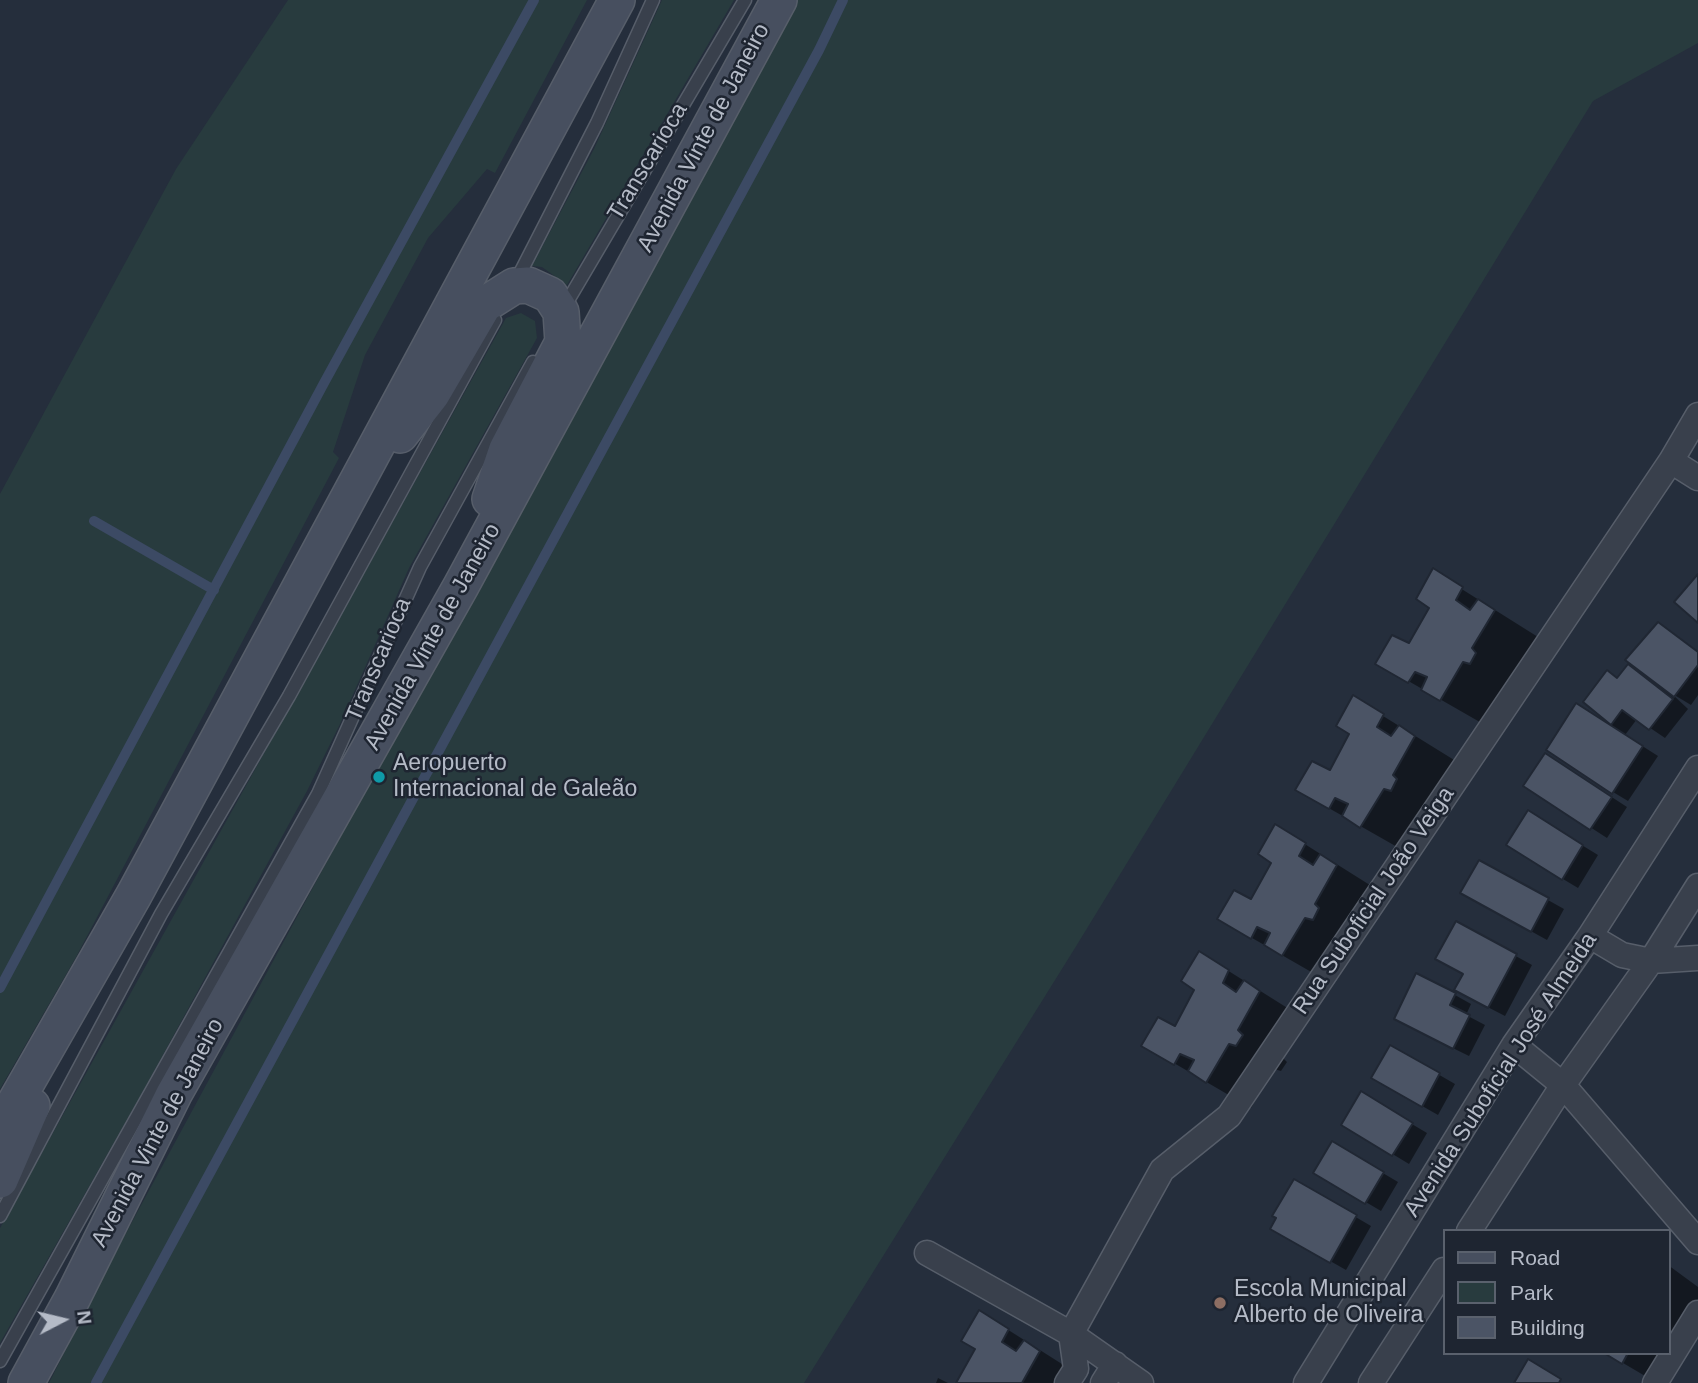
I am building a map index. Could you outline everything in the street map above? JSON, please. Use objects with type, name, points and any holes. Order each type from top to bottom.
[{"type":"street","points":[[0,1129],[134,895],[617,0]]},
{"type":"street","name":"Avenida Vinte de Janeiro","points":[[26,1383],[72,1299],[174,1094],[461,586],[779,0]]},
{"type":"street","points":[[336,517],[432,394],[484,305],[514,286],[541,289],[550,295],[551,331],[563,342],[507,449],[461,586]]},
{"type":"street","name":"Rua Suboficial João Veiga","points":[[1071,1334],[1162,1170],[1229,1116],[1671,461],[1698,415]]},
{"type":"street","points":[[1671,461],[1698,478]]},
{"type":"street","name":"Avenida Suboficial José Almeida","points":[[1307,1383],[1514,1045],[1590,936],[1698,768]]},
{"type":"street","points":[[1470,1229],[1563,1085],[1651,961],[1698,886]]},
{"type":"street","points":[[0,1180],[23,1125],[134,895]]},
{"type":"street","points":[[1590,936],[1622,955],[1651,961],[1698,958]]},
{"type":"street","points":[[1514,1045],[1563,1085],[1698,1242]]},
{"type":"street","points":[[927,1253],[1071,1334],[1109,1373],[1141,1383]]},
{"type":"street","points":[[1371,1383],[1442,1273]]},
{"type":"street","points":[[36,1383],[72,1299]]},
{"type":"street","points":[[1655,1383],[1698,1313]]},
{"type":"street","points":[[1067,1383],[1076,1369],[1071,1334]]},
{"type":"lane","points":[[0,1216],[161,914],[289,696],[514,286],[597,123],[653,0]]},
{"type":"lane","name":"Transcarioca","points":[[0,1362],[318,794],[420,567],[551,331],[745,0]]},
{"type":"green space","points":[[288,0],[587,0],[495,173],[487,169],[428,238],[365,355],[333,452],[339,458],[75,959],[0,1089],[0,494],[176,169]]},
{"type":"green space","points":[[662,0],[734,0],[567,285],[542,267],[532,266],[594,149]]},
{"type":"green space","points":[[793,0],[1698,0],[1698,43],[1593,101],[1075,948],[804,1383],[49,1383],[106,1270]]},
{"type":"green space","points":[[521,313],[535,321],[537,338],[409,568],[340,724],[307,791],[141,1095],[0,1343],[0,1228],[506,318]]},
{"type":"building","points":[[1433,568],[1463,587],[1456,600],[1470,610],[1478,599],[1495,610],[1472,648],[1476,653],[1470,664],[1463,662],[1440,701],[1421,690],[1427,677],[1415,672],[1408,683],[1375,664],[1392,635],[1409,643],[1429,608],[1416,599]]},
{"type":"building","points":[[1698,574],[1698,623],[1674,602]]},
{"type":"building","points":[[1658,622],[1698,652],[1698,665],[1674,697],[1625,660]]},
{"type":"building","points":[[1628,664],[1673,699],[1649,730],[1622,710],[1611,725],[1583,702],[1607,670],[1617,678]]},
{"type":"building","points":[[1353,695],[1384,714],[1377,727],[1391,736],[1399,725],[1415,736],[1393,775],[1397,779],[1391,791],[1384,789],[1360,828],[1342,816],[1348,804],[1335,798],[1329,809],[1295,790],[1312,761],[1330,770],[1349,734],[1336,726]]},
{"type":"building","points":[[1576,703],[1643,746],[1612,794],[1546,750]]},
{"type":"building","points":[[1545,753],[1612,797],[1590,830],[1523,786]]},
{"type":"building","points":[[1528,810],[1583,845],[1562,880],[1506,845]]},
{"type":"building","points":[[1275,824],[1306,843],[1299,856],[1313,865],[1320,854],[1337,865],[1315,904],[1319,908],[1313,920],[1305,918],[1282,956],[1264,945],[1270,933],[1257,927],[1251,939],[1217,919],[1234,890],[1251,899],[1271,863],[1258,854]]},
{"type":"building","points":[[1479,860],[1549,898],[1531,932],[1460,893]]},
{"type":"building","points":[[1456,921],[1517,954],[1488,1008],[1454,990],[1463,974],[1435,959]]},
{"type":"building","points":[[1199,951],[1229,970],[1223,983],[1236,992],[1244,980],[1260,991],[1238,1030],[1243,1035],[1236,1046],[1229,1044],[1206,1083],[1188,1071],[1194,1060],[1180,1054],[1174,1065],[1141,1046],[1158,1017],[1175,1026],[1194,990],[1181,981]]},
{"type":"building","points":[[1416,973],[1456,993],[1450,1005],[1470,1015],[1453,1049],[1394,1019]]},
{"type":"building","points":[[1390,1045],[1440,1073],[1422,1107],[1371,1078]]},
{"type":"building","points":[[1361,1091],[1413,1123],[1392,1156],[1341,1125]]},
{"type":"building","points":[[1332,1141],[1384,1172],[1365,1204],[1313,1173]]},
{"type":"building","points":[[1294,1179],[1357,1215],[1330,1263],[1270,1229],[1276,1218],[1272,1216]]},
{"type":"building","points":[[979,1310],[1009,1329],[1002,1342],[1016,1351],[1024,1340],[1040,1351],[1022,1383],[956,1383],[975,1349],[961,1341]]},
{"type":"building","points":[[1607,1355],[1627,1355],[1622,1364]]},
{"type":"building","points":[[1528,1359],[1561,1379],[1559,1383],[1514,1383]]},
{"type":"waterway","points":[[0,988],[324,383],[534,0]]},
{"type":"waterway","points":[[96,1383],[819,50],[843,0]]},
{"type":"waterway","points":[[94,521],[214,590]]},
{"type":"place","name":"Aeropuerto Internacional de Galeão","points":[[379,777]]},
{"type":"place","name":"Escola Municipal Alberto de Oliveira","points":[[1220,1303]]}]
